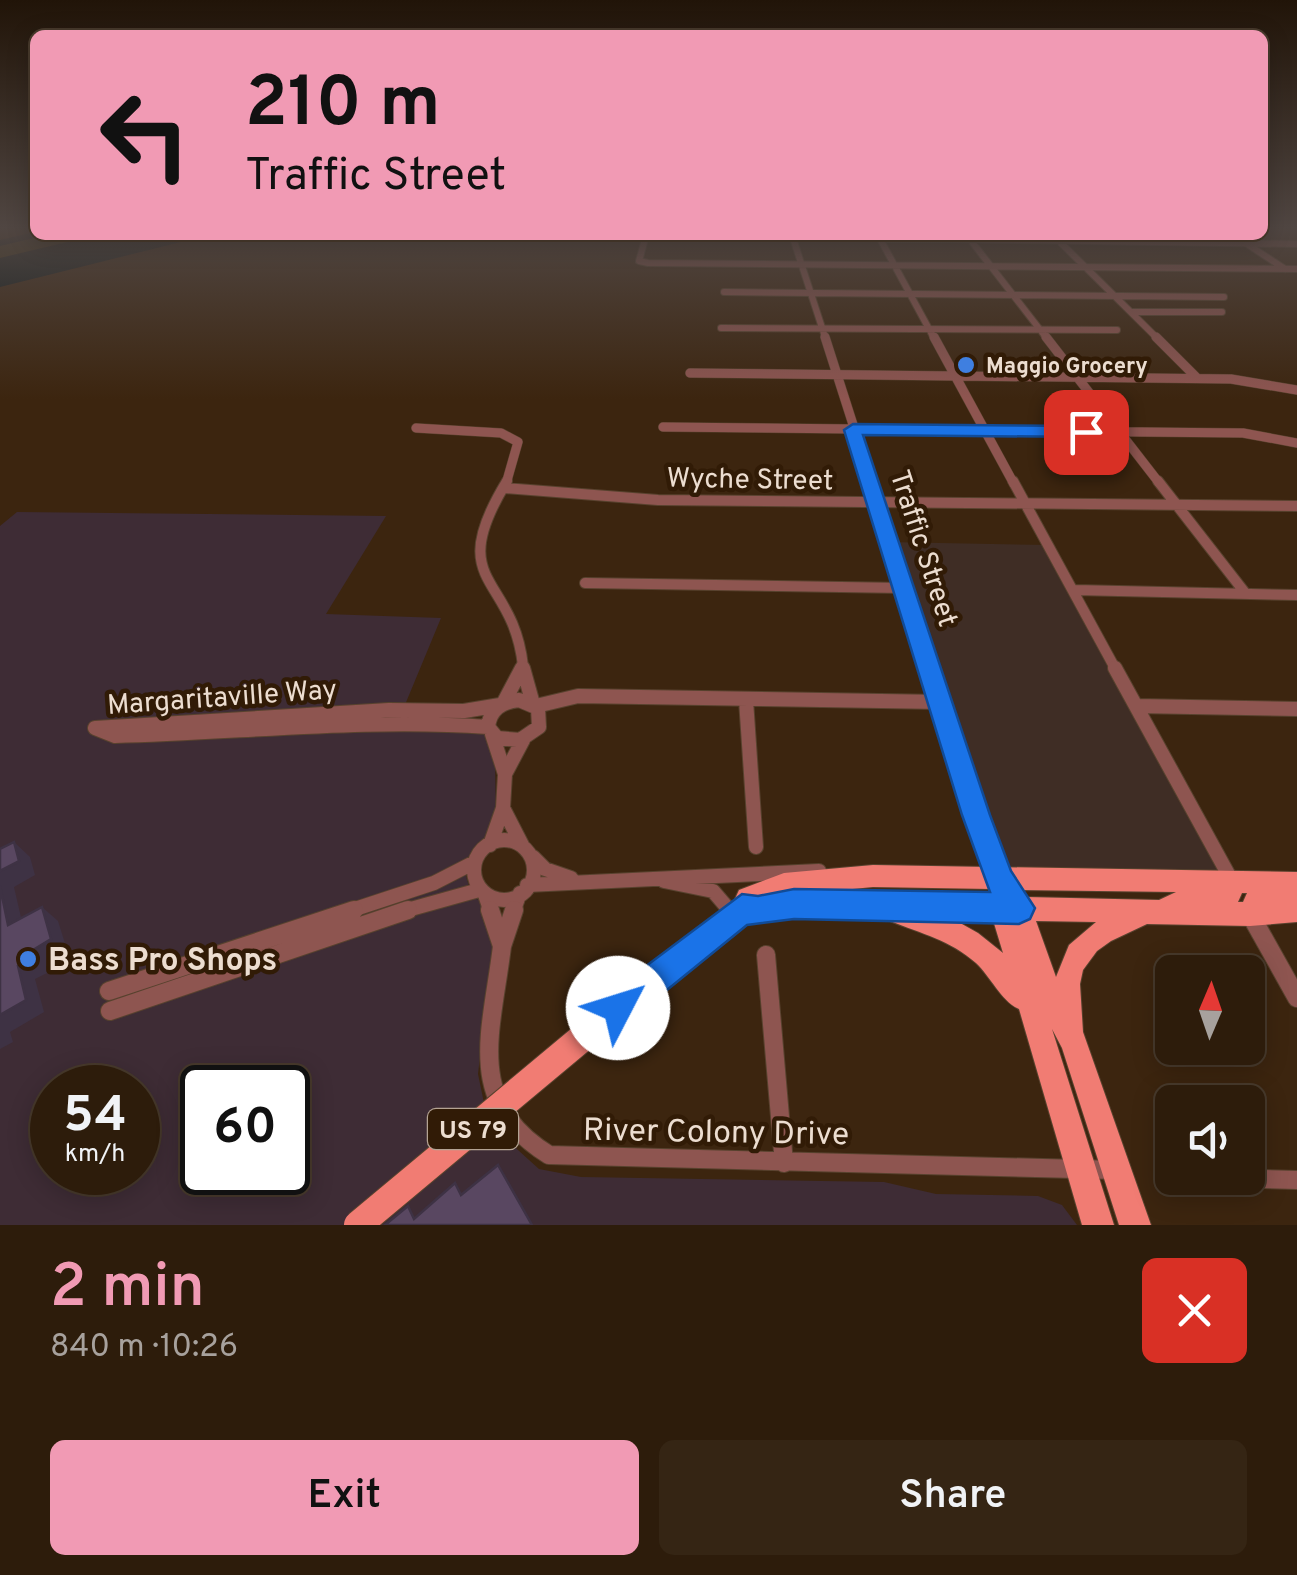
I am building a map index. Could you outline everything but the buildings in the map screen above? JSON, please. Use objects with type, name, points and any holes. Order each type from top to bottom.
[{"type":"main road","name":"US 79","points":[[358,1225],[738,912],[748,898],[784,884],[873,876],[1297,883]]},
{"type":"main road","name":"Traffic Street","points":[[999,880],[1074,1043],[1135,1225]]},
{"type":"main road","points":[[1074,1043],[1067,992],[1077,952],[1095,933],[1192,897],[1229,896],[1233,883]]},
{"type":"main road","points":[[1250,914],[1258,895],[1297,892]]},
{"type":"main road","points":[[738,912],[858,905],[1250,914],[1297,910]]},
{"type":"main road","points":[[858,905],[913,916],[961,934],[1002,971],[1032,1015]]},
{"type":"main road","name":"Traffic Street","points":[[1009,908],[1032,1015],[1098,1225]]},
{"type":"street","name":"Traffic Street","points":[[807,285],[999,880]]},
{"type":"street","points":[[905,285],[1233,883]]},
{"type":"street","points":[[1006,285],[1246,594]]},
{"type":"street","points":[[1105,285],[1197,378]]},
{"type":"street","points":[[724,292],[1224,296]]},
{"type":"street","points":[[1132,312],[1222,312]]},
{"type":"street","points":[[721,328],[1117,330]]},
{"type":"street","points":[[690,373],[1197,378],[1297,390]]},
{"type":"street","points":[[664,426],[1243,434],[1297,443]]},
{"type":"street","points":[[416,428],[513,436],[519,450],[504,488],[482,522],[478,555],[486,576],[518,627],[523,666],[540,724]]},
{"type":"street","name":"Wyche Street","points":[[504,488],[658,500],[1297,506]]},
{"type":"street","points":[[585,583],[903,588]]},
{"type":"street","points":[[1075,590],[1297,595]]},
{"type":"street","points":[[110,991],[434,883],[475,862],[488,847],[504,808],[504,774],[489,716],[501,704],[523,666]]},
{"type":"street","points":[[501,704],[519,700],[534,705],[578,696],[940,702]]},
{"type":"street","points":[[504,774],[524,739],[540,724],[566,704],[599,698]]},
{"type":"street","points":[[746,700],[756,846]]},
{"type":"street","name":"Margaritaville Way","points":[[490,731],[407,721],[270,732],[115,736],[95,728],[390,710],[464,711],[501,704]]},
{"type":"street","points":[[1136,706],[1297,709]]},
{"type":"street","points":[[490,731],[506,741],[524,739]]},
{"type":"street","points":[[504,808],[527,851],[533,875],[524,888]]},
{"type":"street","points":[[488,847],[504,842],[527,851],[558,876],[585,881]]},
{"type":"street","points":[[475,862],[473,877],[482,892]]},
{"type":"street","points":[[110,1011],[454,894],[482,892],[501,898],[524,888],[585,881],[664,881],[793,871],[873,876]]},
{"type":"street","points":[[664,881],[713,891],[738,912]]},
{"type":"street","name":"River Colony Drive","points":[[524,888],[508,918],[502,946],[488,1072],[504,1114],[535,1148],[549,1155],[1116,1170]]},
{"type":"street","name":"River Colony Drive","points":[[482,892],[502,946]]},
{"type":"street","points":[[1250,914],[1297,998]]},
{"type":"street","points":[[766,955],[784,1162]]},
{"type":"street","points":[[1265,1179],[1297,1180]]},
{"type":"shaded area","points":[[17,512],[386,516],[326,614],[441,618],[397,724],[474,728],[486,735],[495,758],[496,817],[488,838],[462,863],[472,896],[485,904],[493,945],[478,1074],[484,1103],[494,1121],[508,1141],[539,1169],[581,1177],[884,1182],[936,1194],[1038,1196],[1062,1205],[1077,1225],[0,1225],[0,526]]},
{"type":"shaded area","points":[[888,542],[1049,545],[1233,883],[999,880]]},
{"type":"place","name":"Maggio Grocery","points":[[966,365]]},
{"type":"place","name":"Bass Pro Shops","points":[[28,959]]},
{"type":"route","points":[[618,1008],[742,909],[758,911],[794,904],[1019,908],[999,880],[976,815],[853,430],[1086,432]]}]
